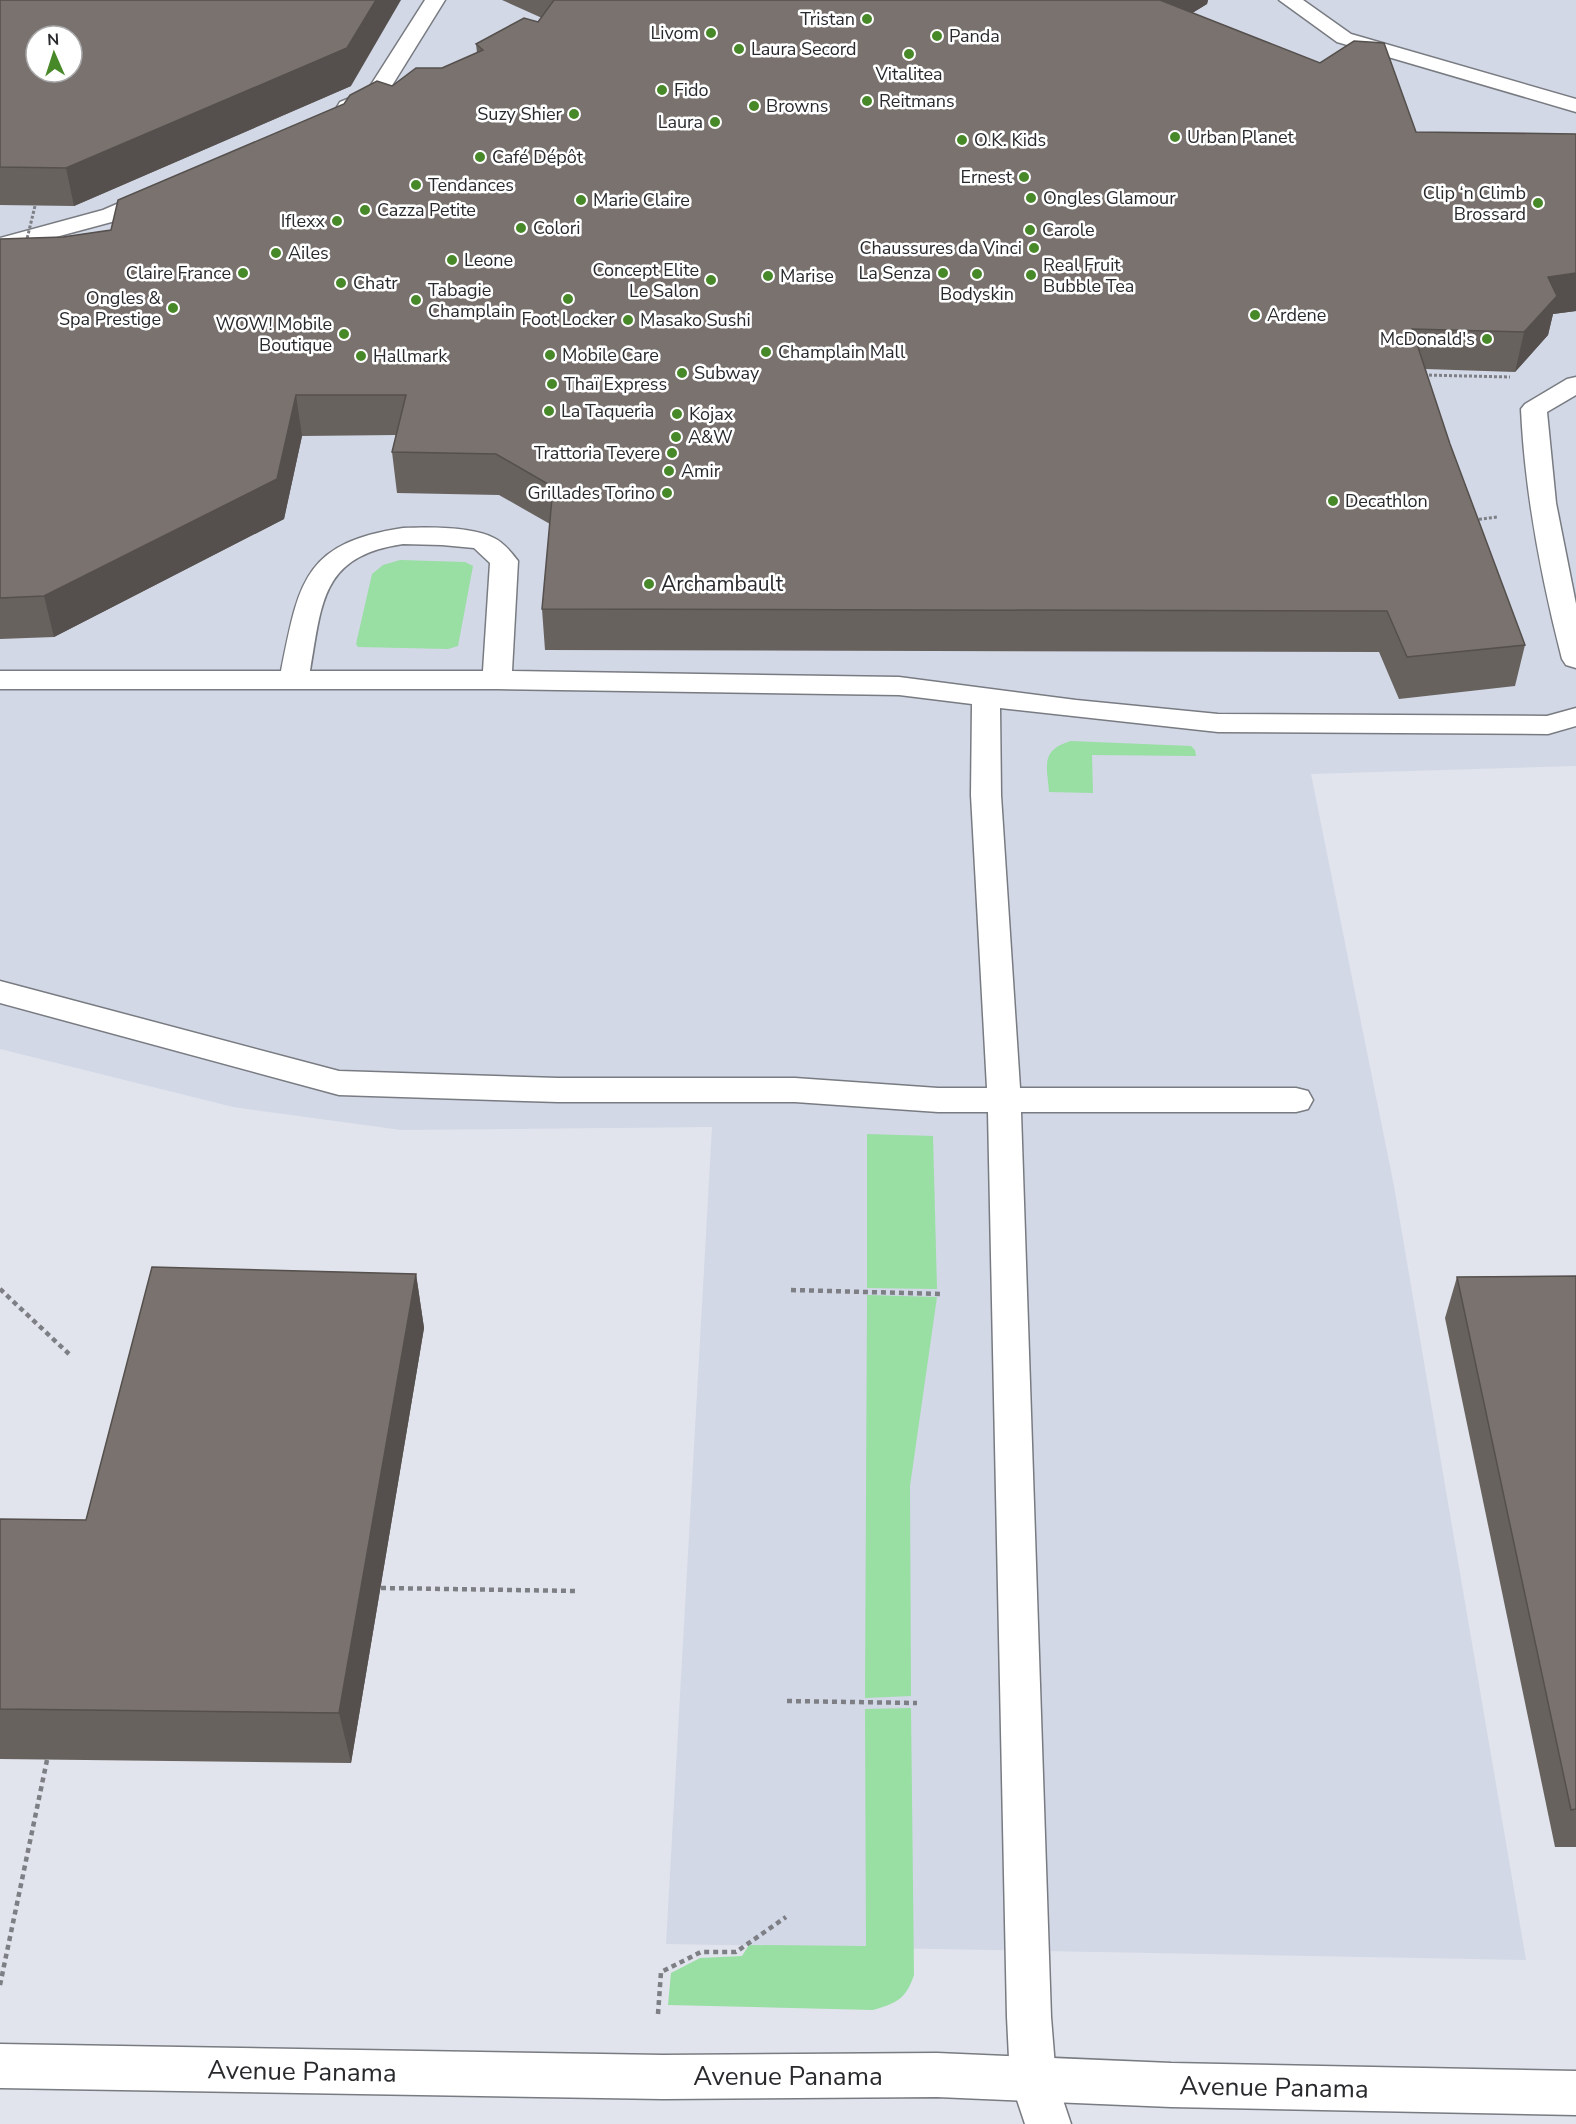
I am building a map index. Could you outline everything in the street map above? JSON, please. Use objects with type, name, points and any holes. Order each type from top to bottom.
[{"type":"street","points":[[326,116],[375,95],[435,0]]},
{"type":"street","points":[[1289,0],[1344,38],[1576,106]]},
{"type":"street","points":[[0,245],[111,215],[175,185]]},
{"type":"street","points":[[1576,384],[1534,409],[1535,447],[1559,594],[1576,659]]},
{"type":"street","points":[[294,680],[313,596],[320,578],[337,558],[357,547],[398,537],[433,536],[486,543],[504,561],[497,680]]},
{"type":"street","points":[[0,680],[497,680],[899,686],[1076,709],[1218,723],[1548,725],[1576,717]]},
{"type":"street","points":[[986,696],[986,795],[1004,1100],[1029,2017],[1033,2079],[1048,2124]]},
{"type":"street","points":[[0,992],[339,1083],[558,1090],[795,1090],[938,1100],[1072,1098],[1296,1100]]},
{"type":"street","name":"Avenue Panama","points":[[0,2066],[663,2077],[937,2075],[1171,2085],[1576,2093]]},
{"type":"path","points":[[25,247],[35,206]]},
{"type":"path","points":[[1419,375],[1514,377]]},
{"type":"path","points":[[1466,521],[1497,517]]},
{"type":"path","points":[[0,1289],[69,1354]]},
{"type":"path","points":[[791,1290],[943,1294]]},
{"type":"path","points":[[381,1588],[578,1591]]},
{"type":"path","points":[[787,1701],[916,1703]]},
{"type":"path","points":[[0,1985],[47,1760]]},
{"type":"path","points":[[658,2014],[661,1972],[701,1952],[736,1952],[786,1917]]},
{"type":"shaded area","points":[[0,0],[1576,0],[1576,766],[1311,774],[1394,1186],[1526,1960],[666,1944],[712,1127],[401,1130],[233,1107],[0,1049]]},
{"type":"green space","points":[[400,560],[465,562],[473,566],[458,646],[448,649],[358,647],[356,644],[372,574],[383,565]]},
{"type":"green space","points":[[1071,741],[1191,746],[1196,756],[1092,755],[1093,793],[1049,792],[1047,767],[1050,754],[1054,749]]},
{"type":"green space","points":[[867,1134],[933,1136],[937,1289],[867,1288]]},
{"type":"green space","points":[[867,1295],[937,1297],[910,1486],[911,1696],[865,1698]]},
{"type":"green space","points":[[911,1708],[914,1975],[904,1995],[888,2005],[873,2010],[668,2005],[671,1973],[700,1958],[742,1956],[749,1945],[866,1946],[865,1709]]},
{"type":"building","points":[[0,0],[376,0],[347,48],[66,168],[0,167]]},
{"type":"building","name":"Champlain Mall","points":[[554,0],[1160,0],[1320,63],[1354,41],[1384,43],[1416,132],[1576,134],[1576,273],[1548,277],[1557,296],[1524,332],[1412,329],[1450,444],[1525,645],[1407,657],[1387,611],[542,609],[553,487],[496,454],[392,452],[406,395],[296,395],[277,479],[44,596],[0,598],[0,239],[63,237],[111,230],[118,200],[344,104],[350,95],[377,81],[392,86],[416,68],[442,68],[483,50],[476,44],[524,18],[538,22]]},
{"type":"building","points":[[152,1267],[416,1274],[339,1713],[0,1709],[0,1519],[86,1520]]},
{"type":"building","points":[[1576,1276],[1576,1809],[1571,1810],[1457,1277]]},
{"type":"place","name":"Tristan","points":[[867,19]]},
{"type":"place","name":"Livom","points":[[711,33]]},
{"type":"place","name":"Panda","points":[[937,36]]},
{"type":"place","name":"Laura Secord","points":[[739,49]]},
{"type":"place","name":"Vitalitea","points":[[909,54]]},
{"type":"place","name":"Fido","points":[[662,90]]},
{"type":"place","name":"Reitmans","points":[[867,101]]},
{"type":"place","name":"Browns","points":[[754,106]]},
{"type":"place","name":"Suzy Shier","points":[[574,114]]},
{"type":"place","name":"Laura","points":[[715,122]]},
{"type":"place","name":"Urban Planet","points":[[1175,137]]},
{"type":"place","name":"O.K. Kids","points":[[962,140]]},
{"type":"place","name":"Café Dépôt","points":[[480,157]]},
{"type":"place","name":"Ernest","points":[[1024,177]]},
{"type":"place","name":"Tendances","points":[[416,185]]},
{"type":"place","name":"Ongles Glamour","points":[[1031,198]]},
{"type":"place","name":"Marie Claire","points":[[581,200]]},
{"type":"place","name":"Clip ‘n Climb Brossard","points":[[1538,203]]},
{"type":"place","name":"Cazza Petite","points":[[365,210]]},
{"type":"place","name":"Iflexx","points":[[337,221]]},
{"type":"place","name":"Colori","points":[[521,228]]},
{"type":"place","name":"Carole","points":[[1030,230]]},
{"type":"place","name":"Chaussures da Vinci","points":[[1034,248]]},
{"type":"place","name":"Ailes","points":[[276,253]]},
{"type":"place","name":"Leone","points":[[452,260]]},
{"type":"place","name":"Claire France","points":[[243,273]]},
{"type":"place","name":"La Senza","points":[[943,273]]},
{"type":"place","name":"Bodyskin","points":[[977,274]]},
{"type":"place","name":"Real Fruit Bubble Tea","points":[[1031,275]]},
{"type":"place","name":"Marise","points":[[768,276]]},
{"type":"place","name":"Concept Elite Le Salon","points":[[711,280]]},
{"type":"place","name":"Chatr","points":[[341,283]]},
{"type":"place","name":"Foot Locker","points":[[568,299]]},
{"type":"place","name":"Tabagie Champlain","points":[[416,300]]},
{"type":"place","name":"Ongles & Spa Prestige","points":[[173,308]]},
{"type":"place","name":"Ardene","points":[[1255,315]]},
{"type":"place","name":"Masako Sushi","points":[[628,320]]},
{"type":"place","name":"WOW! Mobile Boutique","points":[[344,334]]},
{"type":"place","name":"McDonald's","points":[[1487,339]]},
{"type":"place","name":"Champlain Mall","points":[[766,352]]},
{"type":"place","name":"Mobile Care","points":[[550,355]]},
{"type":"place","name":"Hallmark","points":[[361,356]]},
{"type":"place","name":"Subway","points":[[682,373]]},
{"type":"place","name":"Thaï Express","points":[[552,384]]},
{"type":"place","name":"La Taqueria","points":[[549,411]]},
{"type":"place","name":"Kojax","points":[[677,414]]},
{"type":"place","name":"A&W","points":[[676,437]]},
{"type":"place","name":"Trattoria Tevere","points":[[672,453]]},
{"type":"place","name":"Amir","points":[[669,471]]},
{"type":"place","name":"Grillades Torino","points":[[667,493]]},
{"type":"place","name":"Decathlon","points":[[1333,501]]},
{"type":"place","name":"Archambault","points":[[649,584]]}]
